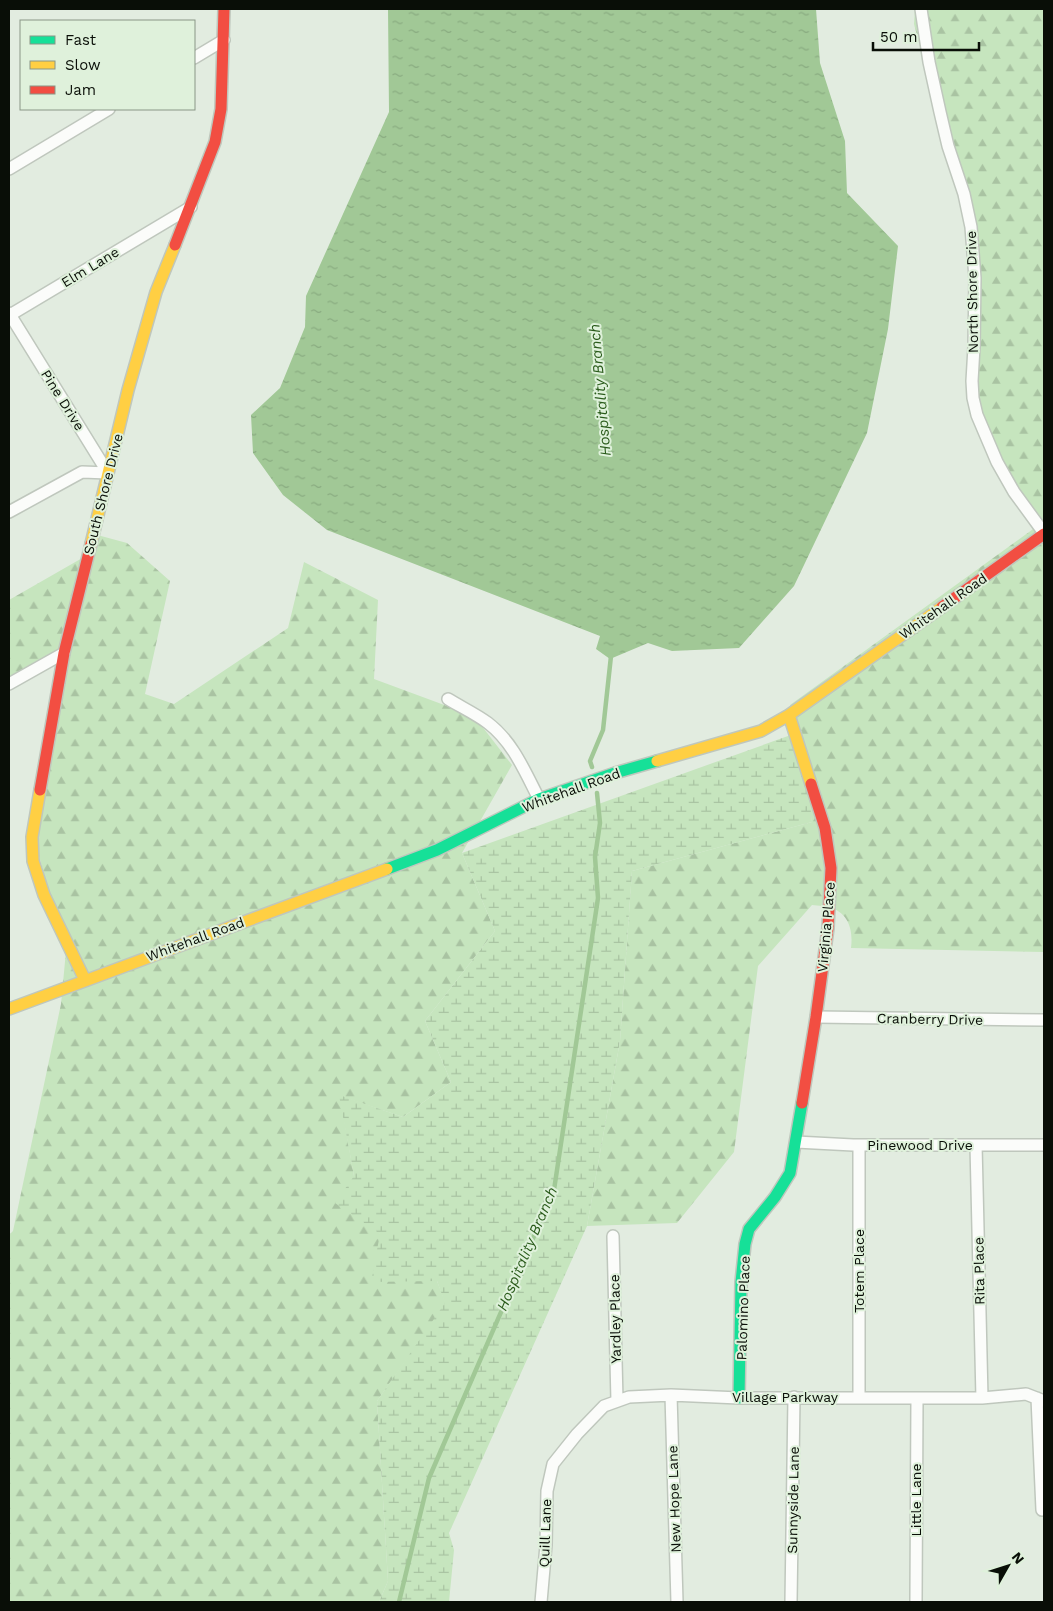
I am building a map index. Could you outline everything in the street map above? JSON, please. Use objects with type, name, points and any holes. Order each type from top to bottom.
[{"type":"street","name":"South Shore Drive","points":[[85,980],[44,895],[33,861],[32,837],[64,653],[137,357],[156,292],[191,207],[219,126],[222,100],[224,9]]},
{"type":"street","name":"North Shore Drive","points":[[921,9],[929,62],[940,112],[972,227],[975,278],[973,398],[983,431],[1001,470],[1014,492],[1044,533]]},
{"type":"street","points":[[195,57],[224,40]]},
{"type":"street","points":[[9,169],[107,110]]},
{"type":"street","name":"Elm Lane","points":[[13,330],[9,314],[191,207]]},
{"type":"street","name":"Pine Drive","points":[[13,330],[108,473]]},
{"type":"street","points":[[9,512],[82,472],[108,473]]},
{"type":"street","name":"Whitehall Road","points":[[9,1009],[437,850],[539,799],[615,773],[761,731],[789,715],[1044,533]]},
{"type":"street","points":[[9,684],[64,653]]},
{"type":"street","points":[[448,699],[488,723],[504,738],[516,754],[539,799]]},
{"type":"street","name":"Virginia Place","points":[[789,715],[825,828],[831,868],[828,928],[796,1142]]},
{"type":"street","name":"Cranberry Drive","points":[[816,1017],[1044,1020]]},
{"type":"street","name":"Pinewood Drive","points":[[796,1142],[859,1145],[1044,1145]]},
{"type":"street","name":"Palomino Place","points":[[739,1398],[741,1282],[745,1244],[749,1229],[775,1197],[790,1173],[796,1142]]},
{"type":"street","name":"Totem Place","points":[[859,1145],[859,1397]]},
{"type":"street","name":"Rita Place","points":[[976,1145],[982,1398]]},
{"type":"street","name":"Yardley Place","points":[[613,1236],[617,1401]]},
{"type":"street","name":"Village Parkway","points":[[552,1464],[604,1406],[629,1397],[671,1395],[739,1398],[982,1398],[1026,1394],[1041,1400]]},
{"type":"street","name":"New Hope Lane","points":[[671,1395],[677,1602]]},
{"type":"street","name":"Sunnyside Lane","points":[[791,1602],[794,1397]]},
{"type":"street","name":"Little Lane","points":[[916,1602],[917,1398]]},
{"type":"street","points":[[1041,1400],[1042,1510]]},
{"type":"street","name":"Quill Lane","points":[[541,1602],[546,1545],[547,1491],[552,1464]]},
{"type":"green space","points":[[915,9],[1044,9],[1044,952],[851,948],[851,930],[843,915],[830,907],[812,905],[758,966],[734,1152],[677,1223],[587,1226],[620,1041],[632,871],[812,822],[790,705],[1040,524],[968,401],[973,247],[914,24]]},
{"type":"green space","points":[[90,533],[127,543],[170,581],[145,694],[174,704],[288,628],[304,562],[378,600],[374,679],[474,716],[512,765],[462,853],[495,931],[425,1021],[451,1082],[403,1117],[340,1096],[354,1176],[380,1234],[437,1281],[446,1304],[377,1401],[388,1581],[379,1602],[9,1602],[9,1235],[13,1231],[61,1004],[66,951],[33,835],[63,649],[9,682],[9,600],[84,557]]},
{"type":"green space","points":[[802,731],[812,822],[632,871],[620,1041],[587,1226],[449,1533],[454,1550],[449,1602],[379,1602],[388,1581],[377,1401],[445,1303],[437,1281],[371,1282],[380,1234],[335,1203],[354,1176],[339,1095],[403,1117],[451,1082],[425,1021],[495,931],[462,853]]},
{"type":"water","points":[[388,9],[816,9],[820,63],[845,141],[847,193],[898,246],[888,329],[867,433],[794,586],[739,648],[672,651],[648,643],[610,659],[596,649],[600,636],[327,530],[283,495],[253,453],[251,415],[280,388],[305,327],[306,296],[389,112]]},
{"type":"waterway","name":"Hospitality Branch","points":[[592,767],[590,761],[603,730],[611,656]]},
{"type":"waterway","name":"Hospitality Branch","points":[[399,1602],[429,1478],[554,1190],[598,898],[595,857],[600,823],[597,793]]},
{"type":"traffic: fast","points":[[387,869],[437,850],[539,799],[657,761]]},
{"type":"traffic: fast","points":[[739,1398],[741,1282],[745,1244],[749,1229],[775,1197],[790,1173],[802,1103]]},
{"type":"traffic: slow","points":[[91,544],[128,390],[156,292],[175,245]]},
{"type":"traffic: slow","points":[[657,761],[761,731],[789,715],[942,607]]},
{"type":"traffic: slow","points":[[789,715],[811,784]]},
{"type":"traffic: slow","points":[[40,790],[32,837],[33,861],[44,895],[85,980]]},
{"type":"traffic: slow","points":[[9,1009],[387,869]]},
{"type":"traffic: jam","points":[[175,245],[215,142],[221,109],[224,9]]},
{"type":"traffic: jam","points":[[942,607],[1044,534]]},
{"type":"traffic: jam","points":[[40,790],[64,653],[91,544]]},
{"type":"traffic: jam","points":[[802,1103],[828,928],[831,868],[825,828],[811,784]]}]
